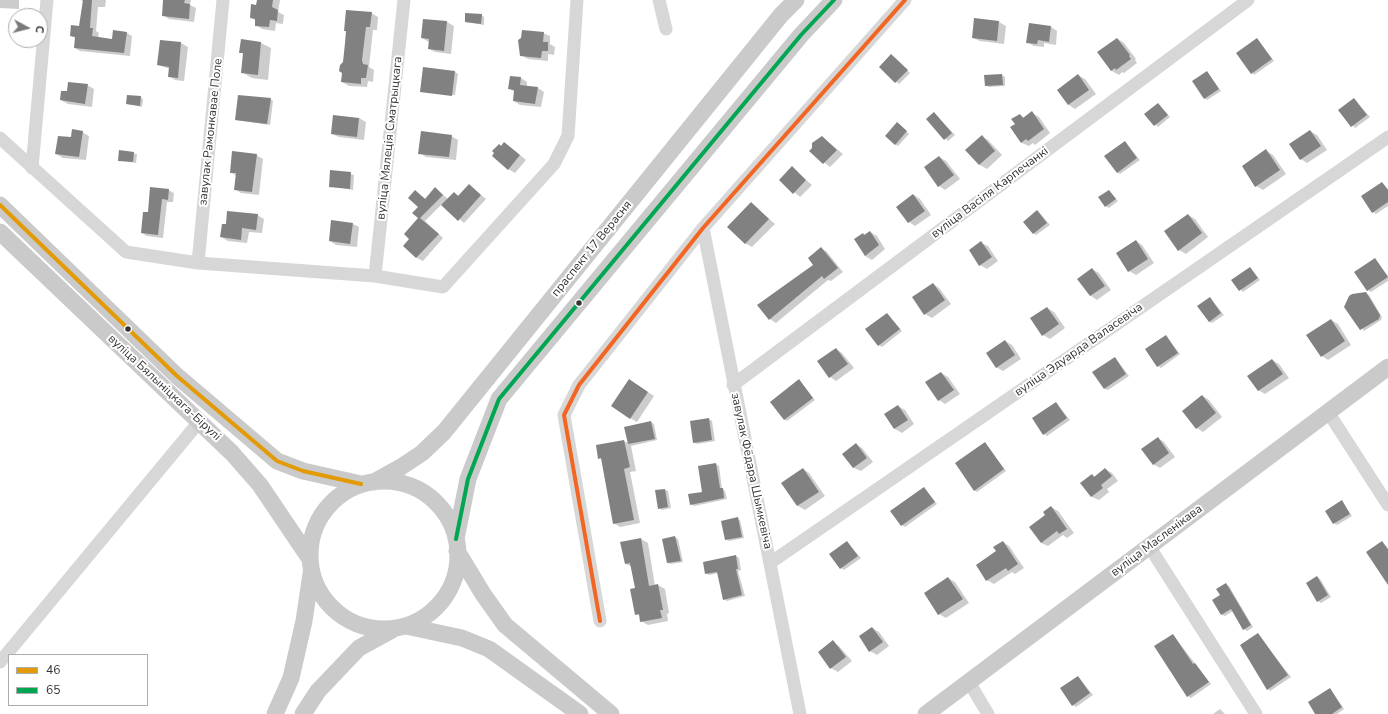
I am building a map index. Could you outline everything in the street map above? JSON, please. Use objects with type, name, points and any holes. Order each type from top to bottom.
[{"type":"main road","name":"праспект 17 Верасня","points":[[311,565],[312,535],[323,513],[340,495],[401,467],[422,453],[444,432],[782,15],[796,0]]},
{"type":"main road","name":"праспект 17 Верасня","points":[[400,627],[427,615],[444,597],[455,575],[457,545],[468,479],[499,399],[801,35],[834,0]]},
{"type":"main road","name":"вуліца Бялыніцкага-Бірулі","points":[[0,205],[177,376],[277,461],[303,471],[368,483]]},
{"type":"main road","name":"вуліца Бялыніцкага-Бірулі","points":[[0,232],[232,453],[260,485],[311,565],[321,594],[336,612],[347,619],[369,628],[400,627]]},
{"type":"main road","name":"вуліца Масленікава","points":[[926,714],[1388,367]]},
{"type":"main road","points":[[368,483],[398,482],[421,491],[439,506],[447,516],[457,545],[483,594],[505,625],[610,714]]},
{"type":"main road","points":[[275,714],[291,678],[304,621],[311,565]]},
{"type":"main road","points":[[303,714],[318,691],[359,648],[400,627],[462,638],[489,649],[580,714]]},
{"type":"street","points":[[32,168],[47,0]]},
{"type":"street","name":"завулак Рамонкавае Поле","points":[[198,263],[223,0]]},
{"type":"street","name":"вуліца Мялеція Сматрыцкага","points":[[376,276],[404,0]]},
{"type":"street","points":[[0,138],[126,252],[198,263],[376,276],[443,287],[554,164],[568,136],[577,0]]},
{"type":"street","points":[[659,0],[666,29]]},
{"type":"street","points":[[600,621],[564,415],[579,384],[703,228],[906,0]]},
{"type":"street","name":"вуліца Васіля Карпечанкі","points":[[733,385],[1248,0]]},
{"type":"street","name":"вуліца Эдуарда Валасевіча","points":[[770,562],[1388,137]]},
{"type":"street","name":"завулак Фёдара Шымкевіча","points":[[703,228],[733,385],[800,714]]},
{"type":"street","points":[[1328,412],[1388,505]]},
{"type":"street","points":[[0,662],[199,422]]},
{"type":"street","points":[[1149,546],[1256,714]]},
{"type":"street","points":[[968,682],[988,714]]},
{"type":"building","points":[[83,0],[92,0],[90,28],[93,28],[92,36],[112,39],[113,30],[127,32],[124,53],[74,48],[75,37],[70,36],[71,25],[79,26]]},
{"type":"building","points":[[163,0],[185,0],[184,3],[190,4],[189,19],[162,16]]},
{"type":"building","points":[[257,0],[273,0],[272,7],[278,10],[277,21],[270,20],[269,27],[255,26],[255,19],[250,18],[251,4],[256,5]]},
{"type":"building","points":[[346,10],[372,12],[370,27],[366,27],[362,60],[363,64],[368,65],[366,78],[361,78],[361,84],[341,82],[342,73],[339,71],[340,65],[343,62],[346,31],[344,31]]},
{"type":"building","points":[[465,13],[482,14],[481,24],[465,22]]},
{"type":"building","points":[[974,18],[999,21],[997,41],[972,38]]},
{"type":"building","points":[[423,19],[447,21],[444,51],[428,49],[429,39],[421,38]]},
{"type":"building","points":[[1029,23],[1051,26],[1049,42],[1038,40],[1037,44],[1026,43]]},
{"type":"building","points":[[522,30],[544,32],[543,42],[548,42],[548,51],[542,51],[541,58],[520,56],[518,40],[521,38]]},
{"type":"building","points":[[1117,38],[1130,55],[1129,56],[1131,59],[1116,70],[1115,68],[1111,71],[1097,52]]},
{"type":"building","points":[[1257,38],[1272,59],[1251,74],[1236,53]]},
{"type":"building","points":[[241,39],[261,42],[258,75],[241,73],[243,53],[239,53]]},
{"type":"building","points":[[160,40],[181,42],[178,78],[168,77],[169,67],[157,65]]},
{"type":"building","points":[[891,54],[908,70],[895,83],[879,67]]},
{"type":"building","points":[[423,67],[455,71],[452,96],[420,92]]},
{"type":"building","points":[[1207,71],[1219,89],[1204,99],[1192,81]]},
{"type":"building","points":[[1002,74],[1003,85],[985,86],[984,75]]},
{"type":"building","points":[[1078,74],[1089,90],[1068,105],[1057,90]]},
{"type":"building","points":[[510,76],[521,77],[520,85],[538,87],[535,104],[513,101],[514,90],[508,89]]},
{"type":"building","points":[[68,82],[88,84],[85,104],[60,100],[61,91],[67,91]]},
{"type":"building","points":[[127,95],[141,96],[140,106],[126,104]]},
{"type":"building","points":[[238,95],[271,98],[267,124],[235,120]]},
{"type":"building","points":[[1354,98],[1367,115],[1351,127],[1338,110]]},
{"type":"building","points":[[1158,103],[1168,115],[1154,126],[1144,114]]},
{"type":"building","points":[[1032,111],[1044,129],[1028,141],[1026,139],[1021,143],[1010,127],[1015,124],[1011,119],[1020,114],[1023,118]]},
{"type":"building","points":[[934,112],[952,133],[944,140],[926,119]]},
{"type":"building","points":[[333,115],[359,118],[357,137],[331,134]]},
{"type":"building","points":[[897,122],[907,131],[895,145],[885,136]]},
{"type":"building","points":[[72,129],[83,131],[79,157],[55,154],[58,136],[71,137]]},
{"type":"building","points":[[1310,130],[1321,146],[1300,160],[1289,144]]},
{"type":"building","points":[[421,131],[452,135],[449,157],[418,154]]},
{"type":"building","points":[[982,135],[995,151],[979,165],[965,150]]},
{"type":"building","points":[[822,136],[837,150],[823,164],[809,151],[812,148],[812,143]]},
{"type":"building","points":[[1125,141],[1137,158],[1117,173],[1104,156]]},
{"type":"building","points":[[504,142],[520,155],[508,170],[492,156],[494,153],[492,151],[499,144],[501,146]]},
{"type":"building","points":[[1266,149],[1280,170],[1255,187],[1242,166]]},
{"type":"building","points":[[119,150],[134,152],[133,162],[118,161]]},
{"type":"building","points":[[232,151],[257,154],[252,192],[234,190],[236,173],[230,173]]},
{"type":"building","points":[[939,156],[954,175],[938,187],[924,167]]},
{"type":"building","points":[[792,166],[806,180],[793,194],[779,180]]},
{"type":"building","points":[[330,170],[351,172],[350,189],[329,187]]},
{"type":"building","points":[[1382,182],[1388,190],[1388,202],[1372,213],[1361,196]]},
{"type":"building","points":[[469,184],[481,195],[458,221],[441,205],[454,192],[458,196]]},
{"type":"building","points":[[150,187],[169,189],[168,200],[162,199],[158,235],[141,233],[143,212],[148,212]]},
{"type":"building","points":[[435,187],[443,195],[420,218],[439,234],[416,258],[403,246],[409,239],[404,234],[418,218],[412,213],[418,207],[408,198],[415,190],[425,199]]},
{"type":"building","points":[[1109,190],[1116,199],[1105,207],[1098,197]]},
{"type":"building","points":[[913,194],[925,211],[908,223],[896,207]]},
{"type":"building","points":[[751,202],[769,219],[745,244],[727,227]]},
{"type":"building","points":[[1037,210],[1047,223],[1033,234],[1023,222]]},
{"type":"building","points":[[227,211],[258,214],[256,230],[242,228],[241,240],[220,237],[222,224],[226,224]]},
{"type":"building","points":[[1188,214],[1202,233],[1178,251],[1164,231]]},
{"type":"building","points":[[331,220],[353,223],[350,244],[329,241]]},
{"type":"building","points":[[870,231],[879,245],[865,256],[854,239],[863,233],[864,235]]},
{"type":"building","points":[[1136,240],[1148,259],[1128,272],[1116,253]]},
{"type":"building","points":[[981,241],[992,257],[979,266],[969,250]]},
{"type":"building","points":[[821,247],[838,268],[824,279],[822,276],[769,320],[757,305],[813,265],[808,258]]},
{"type":"building","points":[[1375,258],[1388,277],[1367,291],[1354,272]]},
{"type":"building","points":[[1250,267],[1258,278],[1239,291],[1231,280]]},
{"type":"building","points":[[1092,268],[1105,286],[1090,296],[1077,279]]},
{"type":"building","points":[[933,283],[945,300],[924,315],[912,297]]},
{"type":"building","points":[[1366,292],[1380,315],[1379,319],[1360,330],[1344,307],[1349,296],[1352,294]]},
{"type":"building","points":[[1210,297],[1221,313],[1209,322],[1197,306]]},
{"type":"building","points":[[1047,307],[1059,324],[1042,336],[1030,318]]},
{"type":"building","points":[[887,313],[900,329],[878,346],[865,329]]},
{"type":"building","points":[[1331,319],[1345,341],[1321,357],[1306,335]]},
{"type":"building","points":[[1166,335],[1178,353],[1157,367],[1145,349]]},
{"type":"building","points":[[1005,340],[1015,355],[996,368],[986,353]]},
{"type":"building","points":[[836,348],[848,364],[829,378],[817,361]]},
{"type":"building","points":[[1115,357],[1126,374],[1104,389],[1092,372]]},
{"type":"building","points":[[1272,359],[1283,374],[1258,391],[1247,376]]},
{"type":"building","points":[[941,372],[954,390],[938,401],[925,382]]},
{"type":"building","points":[[629,379],[648,392],[630,419],[611,406]]},
{"type":"building","points":[[799,379],[813,398],[784,420],[770,402]]},
{"type":"building","points":[[1202,395],[1216,413],[1196,429],[1182,411]]},
{"type":"building","points":[[1056,402],[1067,418],[1043,435],[1032,418]]},
{"type":"building","points":[[898,405],[908,420],[894,429],[884,414]]},
{"type":"building","points":[[709,418],[712,440],[693,443],[690,421]]},
{"type":"building","points":[[651,421],[655,439],[628,444],[624,427]]},
{"type":"building","points":[[1158,437],[1169,453],[1153,465],[1141,449]]},
{"type":"building","points":[[624,440],[630,467],[624,469],[634,520],[613,524],[601,458],[598,459],[596,445]]},
{"type":"building","points":[[985,442],[1004,469],[974,491],[955,463]]},
{"type":"building","points":[[856,443],[867,458],[853,468],[842,454]]},
{"type":"building","points":[[716,463],[720,488],[723,488],[724,498],[690,505],[688,494],[702,492],[698,466]]},
{"type":"building","points":[[803,468],[819,492],[797,506],[781,483]]},
{"type":"building","points":[[1105,468],[1112,476],[1101,485],[1103,488],[1091,497],[1080,483],[1092,474],[1094,477]]},
{"type":"building","points":[[924,487],[935,502],[901,526],[890,511]]},
{"type":"building","points":[[665,489],[668,507],[658,509],[655,490]]},
{"type":"building","points":[[1342,500],[1350,514],[1333,524],[1325,511]]},
{"type":"building","points":[[1051,506],[1067,529],[1059,534],[1057,531],[1041,543],[1029,527],[1045,515],[1043,512]]},
{"type":"building","points":[[738,517],[742,537],[725,540],[721,521]]},
{"type":"building","points":[[675,536],[681,561],[667,563],[662,539]]},
{"type":"building","points":[[641,538],[649,586],[658,584],[663,610],[660,610],[662,618],[640,622],[639,614],[635,615],[630,589],[635,588],[630,563],[625,564],[620,542]]},
{"type":"building","points":[[847,541],[858,556],[840,569],[829,554]]},
{"type":"building","points":[[1003,541],[1018,564],[1008,571],[1006,568],[986,581],[976,565],[996,551],[993,547]]},
{"type":"building","points":[[1382,541],[1388,549],[1388,585],[1366,552]]},
{"type":"building","points":[[736,555],[738,569],[736,569],[742,595],[723,600],[717,572],[705,574],[703,562]]},
{"type":"building","points":[[1317,576],[1328,595],[1317,602],[1306,583]]},
{"type":"building","points":[[948,577],[963,599],[938,615],[924,593]]},
{"type":"building","points":[[1226,583],[1251,625],[1243,630],[1231,609],[1221,615],[1212,600],[1220,595],[1216,589]]},
{"type":"building","points":[[872,627],[883,642],[869,652],[859,636]]},
{"type":"building","points":[[1258,633],[1288,675],[1267,690],[1240,645]]},
{"type":"building","points":[[1173,634],[1193,664],[1195,663],[1209,682],[1187,697],[1154,646]]},
{"type":"building","points":[[833,640],[846,657],[830,669],[818,652]]},
{"type":"building","points":[[1078,676],[1090,693],[1072,706],[1060,688]]},
{"type":"building","points":[[1330,688],[1342,707],[1332,714],[1315,714],[1308,702]]},
{"type":"transit line","name":"65","points":[[456,539],[468,479],[499,399],[801,35],[834,0]]},
{"type":"transit line","points":[[600,621],[564,415],[579,385],[703,228],[905,0]]},
{"type":"transit line","name":"46","points":[[0,205],[177,376],[277,461],[303,471],[361,484]]}]
